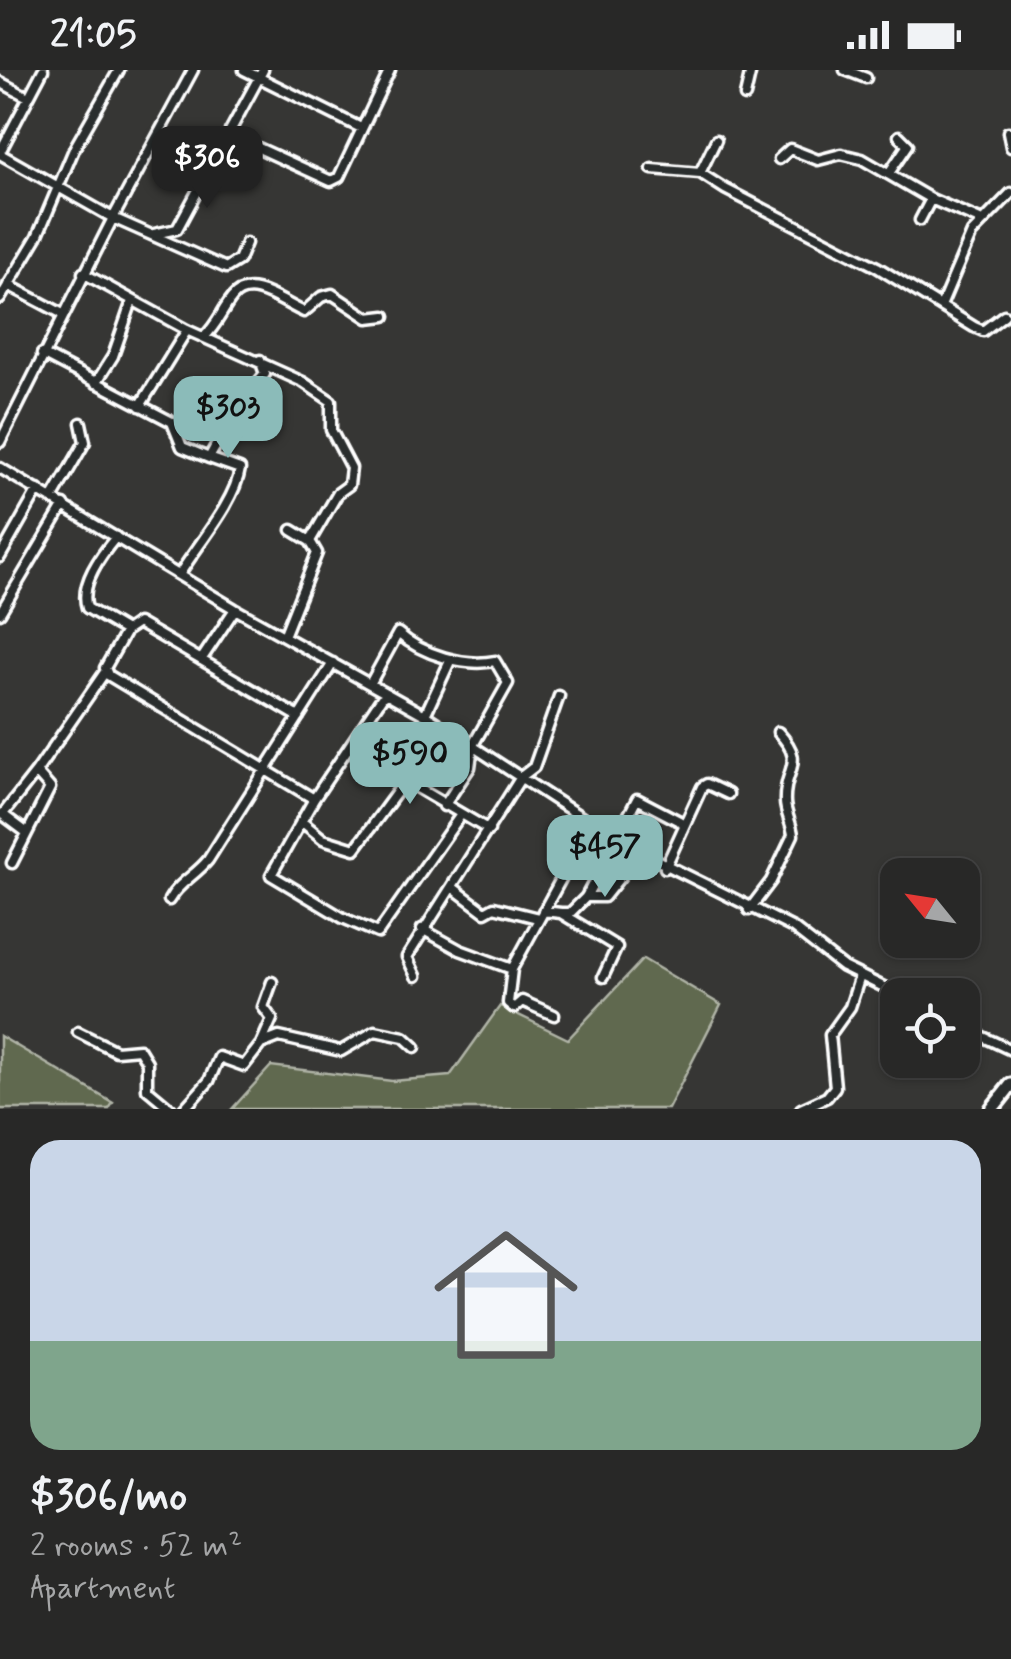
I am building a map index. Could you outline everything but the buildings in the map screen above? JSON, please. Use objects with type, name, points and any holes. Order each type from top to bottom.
[{"type":"main road","points":[[992,1109],[1011,1085]]},
{"type":"street","points":[[43,70],[0,153],[113,218],[226,268],[240,260],[246,243]]},
{"type":"street","points":[[0,299],[60,188],[75,147],[119,70]]},
{"type":"street","points":[[0,442],[61,314],[194,70]]},
{"type":"street","points":[[244,70],[261,74],[361,128]]},
{"type":"street","points":[[230,134],[330,181],[339,177],[390,70]]},
{"type":"street","points":[[745,96],[750,70]]},
{"type":"street","points":[[844,70],[866,78]]},
{"type":"street","points":[[149,235],[177,230],[261,74]]},
{"type":"street","points":[[0,82],[28,96]]},
{"type":"street","points":[[1008,132],[1011,147]]},
{"type":"street","points":[[890,173],[908,146],[899,136]]},
{"type":"street","points":[[700,173],[716,140]]},
{"type":"street","points":[[779,158],[790,150],[818,160],[841,154],[890,173],[931,198],[982,221]]},
{"type":"street","points":[[652,169],[700,173],[983,330],[1004,314]]},
{"type":"street","points":[[941,306],[972,233],[1011,193]]},
{"type":"street","points":[[920,220],[931,198]]},
{"type":"street","points":[[83,273],[187,330],[260,360],[331,401],[331,430],[350,468],[349,485],[338,493],[310,541]]},
{"type":"street","points":[[8,286],[61,314]]},
{"type":"street","points":[[204,337],[216,327],[233,296],[246,289],[262,290],[304,312],[321,297],[332,294],[368,318],[385,316]]},
{"type":"street","points":[[96,383],[114,356],[132,301]]},
{"type":"street","points":[[140,406],[187,330]]},
{"type":"street","points":[[42,354],[172,422],[182,447],[240,469],[237,491],[220,509],[179,575]]},
{"type":"street","points":[[209,458],[238,406],[265,374],[260,360]]},
{"type":"street","points":[[0,409],[12,416]]},
{"type":"street","points":[[52,498],[85,442],[80,422]]},
{"type":"street","points":[[0,468],[235,609],[425,715],[638,853],[792,928],[880,986]]},
{"type":"street","points":[[0,557],[38,490]]},
{"type":"street","points":[[0,613],[64,506]]},
{"type":"street","points":[[284,636],[318,553],[310,541],[292,530]]},
{"type":"street","points":[[116,537],[88,581],[84,601],[87,608],[126,631]]},
{"type":"street","points":[[201,660],[235,609]]},
{"type":"street","points":[[26,832],[1,814],[36,772],[105,672],[126,631],[138,623],[299,718]]},
{"type":"street","points":[[370,684],[398,633],[410,644],[451,659],[480,664],[494,661],[508,683],[473,745],[470,767],[444,806]]},
{"type":"street","points":[[425,715],[451,659]]},
{"type":"street","points":[[169,900],[175,888],[208,860],[333,664]]},
{"type":"street","points":[[105,672],[314,799]]},
{"type":"street","points":[[385,693],[314,799],[271,875],[343,918],[378,933],[460,816]]},
{"type":"street","points":[[416,976],[407,956],[521,777],[534,767],[559,696]]},
{"type":"street","points":[[750,910],[771,881],[793,835],[784,801],[795,760],[792,746],[778,732]]},
{"type":"street","points":[[351,749],[489,830]]},
{"type":"street","points":[[12,863],[50,788],[36,772]]},
{"type":"street","points":[[301,821],[323,840],[355,849],[405,781]]},
{"type":"street","points":[[666,868],[707,784],[728,794]]},
{"type":"street","points":[[452,887],[485,912],[494,907],[540,914],[570,913],[586,897],[637,799],[686,824]]},
{"type":"street","points":[[554,1014],[522,1001],[514,1008],[508,1003],[512,968],[591,824]]},
{"type":"street","points":[[586,897],[604,897],[638,853]]},
{"type":"street","points":[[560,914],[617,948],[603,977]]},
{"type":"street","points":[[422,929],[460,950],[512,968]]},
{"type":"street","points":[[801,1109],[827,1097],[835,1087],[830,1036],[850,1006],[860,976]]},
{"type":"street","points":[[184,1109],[209,1081],[219,1056],[244,1066],[262,1044],[272,1019],[263,1007],[272,982]]},
{"type":"street","points":[[262,1044],[291,1037],[341,1051],[376,1031],[404,1037],[415,1047]]},
{"type":"street","points":[[78,1032],[116,1051],[139,1048],[146,1062],[147,1089],[171,1109]]},
{"type":"street","points":[[980,1035],[1011,1050]]},
{"type":"green space","points":[[643,959],[721,1005],[668,1109],[232,1109],[271,1066],[392,1081],[450,1076],[500,1006],[568,1039]]},
{"type":"green space","points":[[0,1036],[113,1103],[109,1109],[0,1109]]}]
